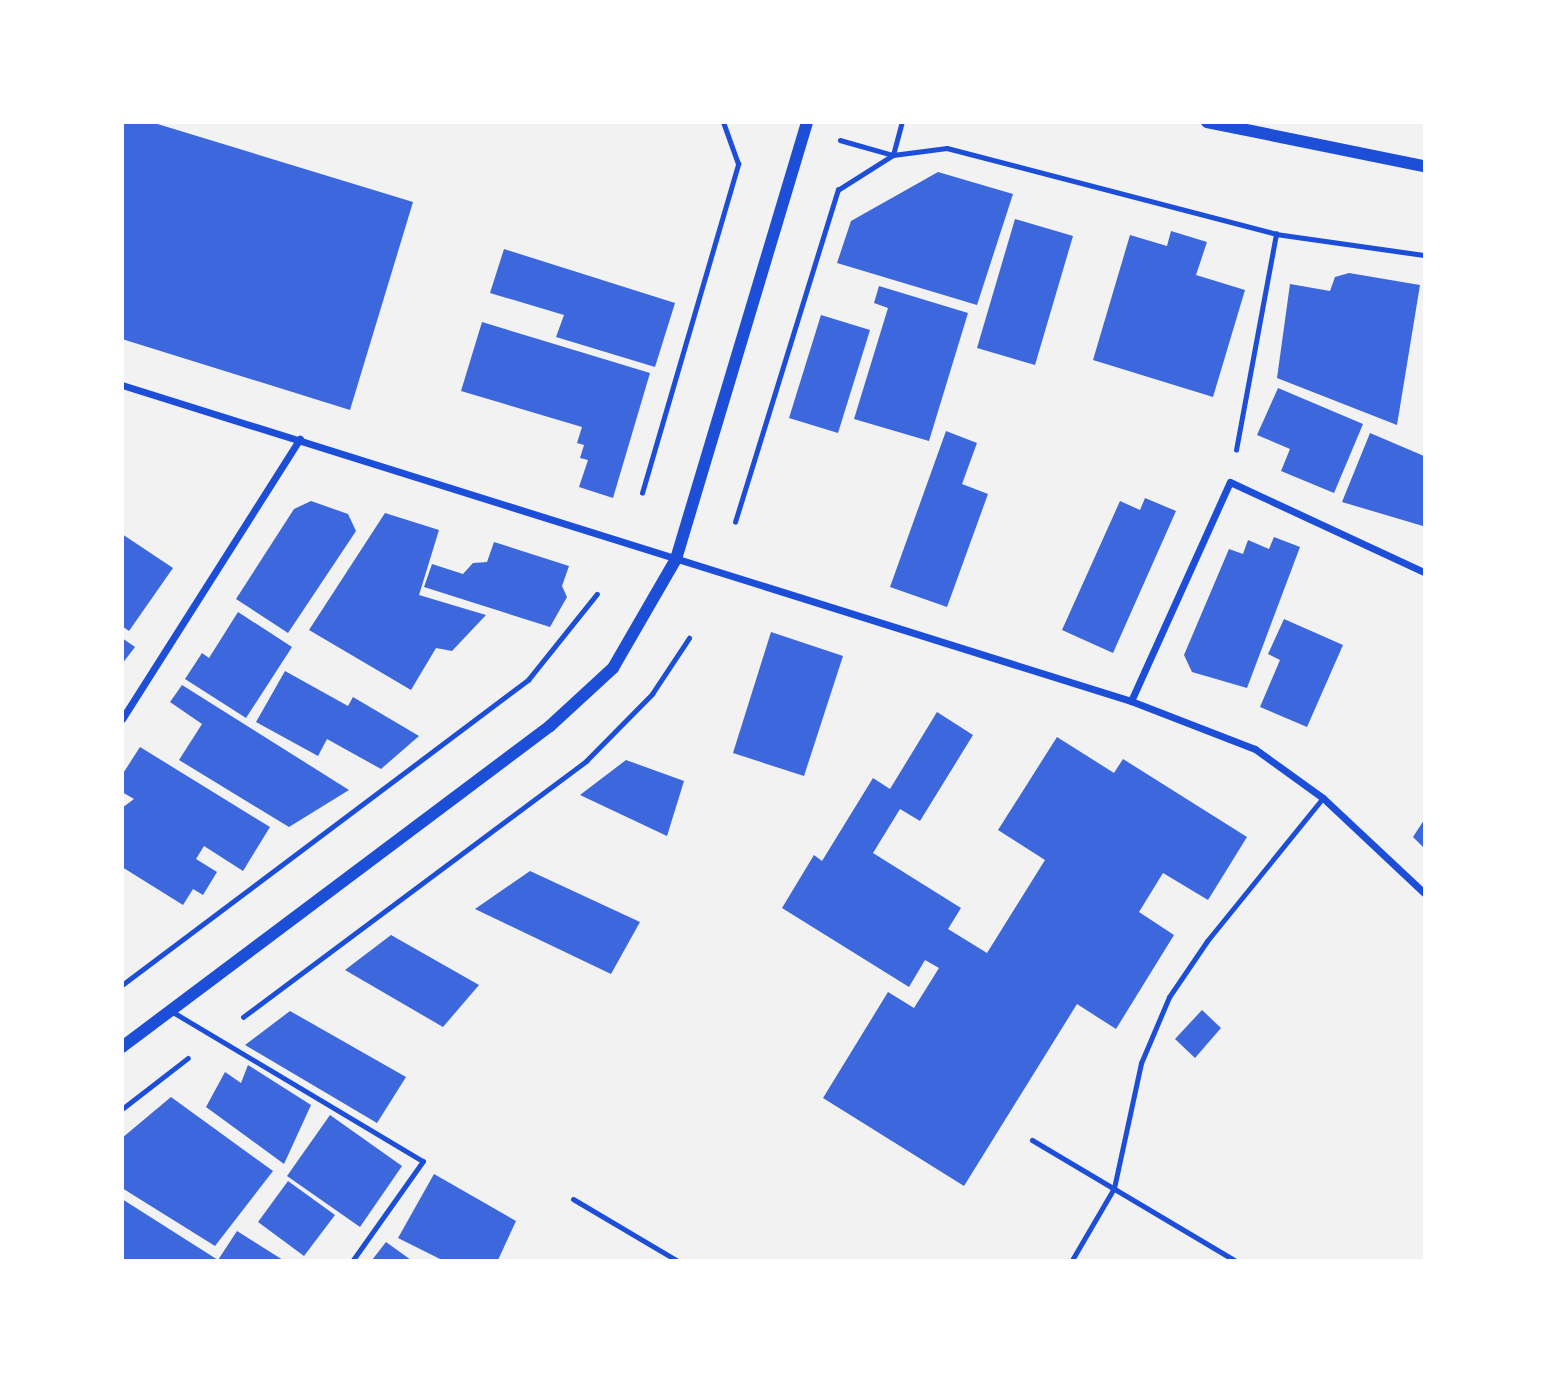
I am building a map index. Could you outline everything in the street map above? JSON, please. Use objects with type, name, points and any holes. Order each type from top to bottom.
[{"type":"street","points":[[1207,122],[1424,166]]},
{"type":"street","points":[[122,1047],[550,726],[613,668],[676,559],[806,126]]},
{"type":"street","points":[[122,385],[1131,701],[1255,750],[1323,798],[1424,893]]},
{"type":"street","points":[[122,719],[300,439]]},
{"type":"street","points":[[1131,701],[1230,482],[1424,572]]},
{"type":"lane","points":[[1072,1261],[1114,1188],[1141,1063],[1169,997],[1206,941],[1323,798]]},
{"type":"lane","points":[[171,1011],[423,1161],[353,1261]]},
{"type":"lane","points":[[1032,1140],[1234,1261]]},
{"type":"lane","points":[[573,1199],[676,1261]]},
{"type":"path","points":[[642,493],[738,164],[723,122]]},
{"type":"path","points":[[893,155],[902,122]]},
{"type":"path","points":[[806,126],[893,155]]},
{"type":"path","points":[[735,522],[838,190],[893,155],[947,148],[1276,234],[1424,255]]},
{"type":"path","points":[[1230,482],[1276,234]]},
{"type":"path","points":[[122,985],[528,680],[597,594]]},
{"type":"path","points":[[122,1109],[586,761],[652,694],[689,638]]},
{"type":"path","points":[[122,974],[129,980]]},
{"type":"building","points":[[122,122],[151,122],[413,202],[350,410],[122,339]]},
{"type":"building","points":[[938,172],[1013,194],[977,305],[837,263],[851,221]]},
{"type":"building","points":[[1015,219],[1073,236],[1035,365],[977,348]]},
{"type":"building","points":[[1171,231],[1207,242],[1196,275],[1245,290],[1213,397],[1093,360],[1130,235],[1167,246]]},
{"type":"building","points":[[504,249],[675,303],[655,367],[556,337],[564,315],[490,293]]},
{"type":"building","points":[[1349,273],[1420,285],[1397,425],[1277,378],[1290,284],[1330,291],[1335,277]]},
{"type":"building","points":[[879,286],[968,313],[929,441],[854,419],[888,308],[874,303]]},
{"type":"building","points":[[821,315],[870,330],[838,433],[789,418]]},
{"type":"building","points":[[482,322],[650,373],[613,498],[579,487],[588,460],[580,458],[584,445],[577,443],[582,427],[461,391]]},
{"type":"building","points":[[1278,388],[1363,424],[1334,493],[1281,471],[1290,449],[1257,435]]},
{"type":"building","points":[[946,431],[977,443],[962,484],[988,494],[947,607],[890,587]]},
{"type":"building","points":[[1370,433],[1424,456],[1423,526],[1342,502]]},
{"type":"building","points":[[1145,498],[1176,511],[1113,653],[1062,630],[1120,501],[1140,510]]},
{"type":"building","points":[[311,501],[348,514],[356,531],[288,633],[236,599],[294,509]]},
{"type":"building","points":[[385,513],[439,530],[419,595],[486,615],[452,651],[436,648],[411,690],[309,630]]},
{"type":"building","points":[[122,534],[173,568],[129,631],[122,626]]},
{"type":"building","points":[[1274,537],[1300,547],[1247,688],[1192,672],[1184,655],[1229,549],[1243,554],[1248,540],[1269,549]]},
{"type":"building","points":[[494,542],[569,566],[562,586],[567,597],[550,627],[424,587],[432,564],[463,574],[473,563],[487,562]]},
{"type":"building","points":[[238,612],[292,647],[246,718],[185,679],[202,653],[209,658]]},
{"type":"building","points":[[1284,619],[1343,645],[1307,727],[1260,707],[1280,660],[1268,654]]},
{"type":"building","points":[[771,632],[843,656],[804,776],[733,753]]},
{"type":"building","points":[[122,638],[135,647],[122,664]]},
{"type":"building","points":[[285,671],[348,706],[353,697],[419,736],[381,769],[327,739],[318,756],[256,722]]},
{"type":"building","points":[[182,685],[349,790],[289,827],[179,760],[202,724],[170,702]]},
{"type":"building","points":[[937,712],[973,735],[920,821],[900,809],[873,853],[961,908],[948,929],[987,953],[1045,860],[998,830],[1057,737],[1114,773],[1123,759],[1247,837],[1208,900],[1163,873],[1139,912],[1174,935],[1116,1029],[1077,1004],[964,1186],[823,1098],[888,992],[914,1008],[939,968],[925,960],[909,987],[782,908],[814,855],[822,861],[873,778],[890,789]]},
{"type":"building","points":[[140,747],[270,827],[243,871],[204,846],[196,859],[217,872],[203,895],[193,889],[183,905],[122,867],[122,808],[134,799],[122,792],[122,775]]},
{"type":"building","points":[[626,760],[684,781],[667,836],[580,795]]},
{"type":"building","points":[[1424,820],[1424,848],[1413,837]]},
{"type":"building","points":[[530,871],[640,922],[611,974],[475,909]]},
{"type":"building","points":[[391,935],[479,985],[443,1027],[345,970]]},
{"type":"building","points":[[1202,1010],[1221,1028],[1195,1058],[1175,1039]]},
{"type":"building","points":[[290,1011],[406,1077],[377,1123],[245,1045]]},
{"type":"building","points":[[248,1065],[311,1105],[284,1164],[206,1107],[225,1072],[241,1083]]},
{"type":"building","points":[[171,1097],[273,1171],[215,1246],[122,1188],[122,1138]]},
{"type":"building","points":[[330,1115],[402,1166],[360,1227],[287,1176]]},
{"type":"building","points":[[434,1174],[516,1221],[498,1260],[442,1260],[398,1238]]},
{"type":"building","points":[[288,1181],[335,1215],[304,1256],[258,1222]]},
{"type":"building","points":[[122,1199],[218,1260],[122,1260]]},
{"type":"building","points":[[237,1231],[283,1260],[218,1260]]},
{"type":"building","points":[[386,1242],[411,1260],[372,1260]]}]
